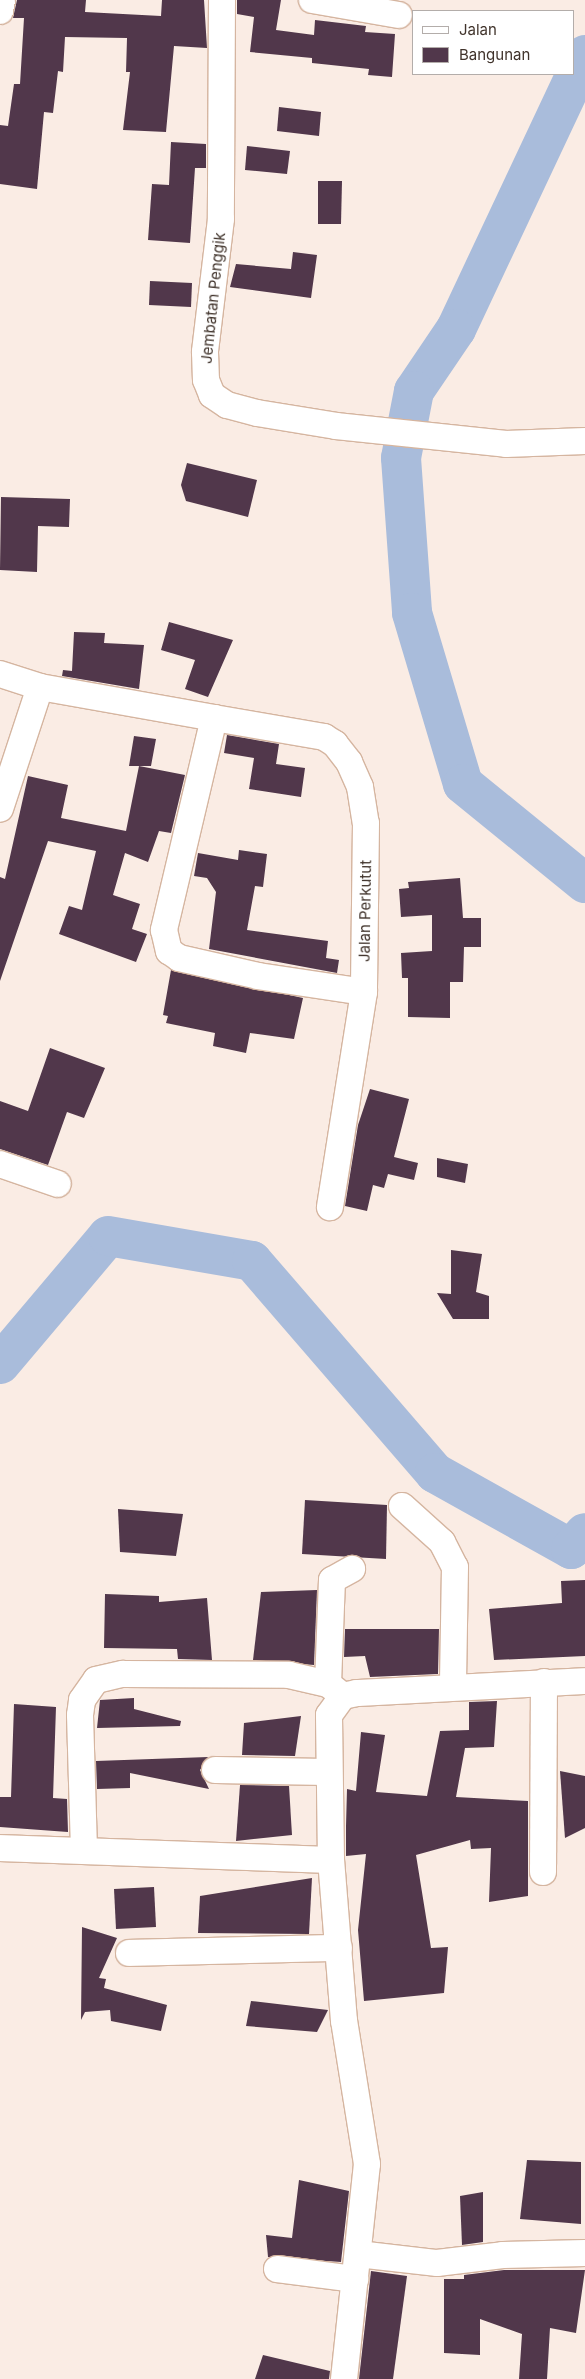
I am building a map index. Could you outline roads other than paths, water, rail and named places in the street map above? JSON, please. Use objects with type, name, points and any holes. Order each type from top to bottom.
[{"type":"street","points":[[0,10],[2,0]]},
{"type":"street","name":"Jembatan Penggik","points":[[222,0],[221,219],[206,380],[212,395],[227,405],[368,430],[506,444],[585,441]]},
{"type":"street","points":[[312,0],[399,15]]},
{"type":"street","name":"Jalan Perkutut","points":[[0,674],[40,687],[324,737],[336,744],[349,762],[360,787],[366,823],[364,992],[330,1208]]},
{"type":"street","points":[[0,809],[40,687]]},
{"type":"street","points":[[214,718],[164,930],[169,951],[180,958],[258,976],[364,992]]},
{"type":"street","points":[[0,1164],[58,1184]]},
{"type":"street","points":[[402,1506],[442,1542],[455,1567],[453,1687]]},
{"type":"street","points":[[344,2379],[367,2164],[347,2052],[331,1860],[327,1772],[329,1715],[335,1690],[332,1580],[352,1569]]},
{"type":"street","points":[[84,1850],[80,1715],[82,1700],[96,1680],[123,1674],[235,1673],[312,1678],[335,1690],[585,1681]]},
{"type":"street","points":[[543,1872],[544,1682]]},
{"type":"street","points":[[215,1770],[327,1772]]},
{"type":"street","points":[[0,1848],[331,1860]]},
{"type":"street","points":[[129,1953],[339,1948]]},
{"type":"street","points":[[277,2269],[445,2263],[503,2255],[585,2253]]},
{"type":"waterway","points":[[585,55],[456,329],[414,391],[401,458],[412,613],[463,784],[585,883]]},
{"type":"waterway","points":[[0,1364],[108,1236],[252,1261],[435,1473],[571,1549],[585,1533]]}]
